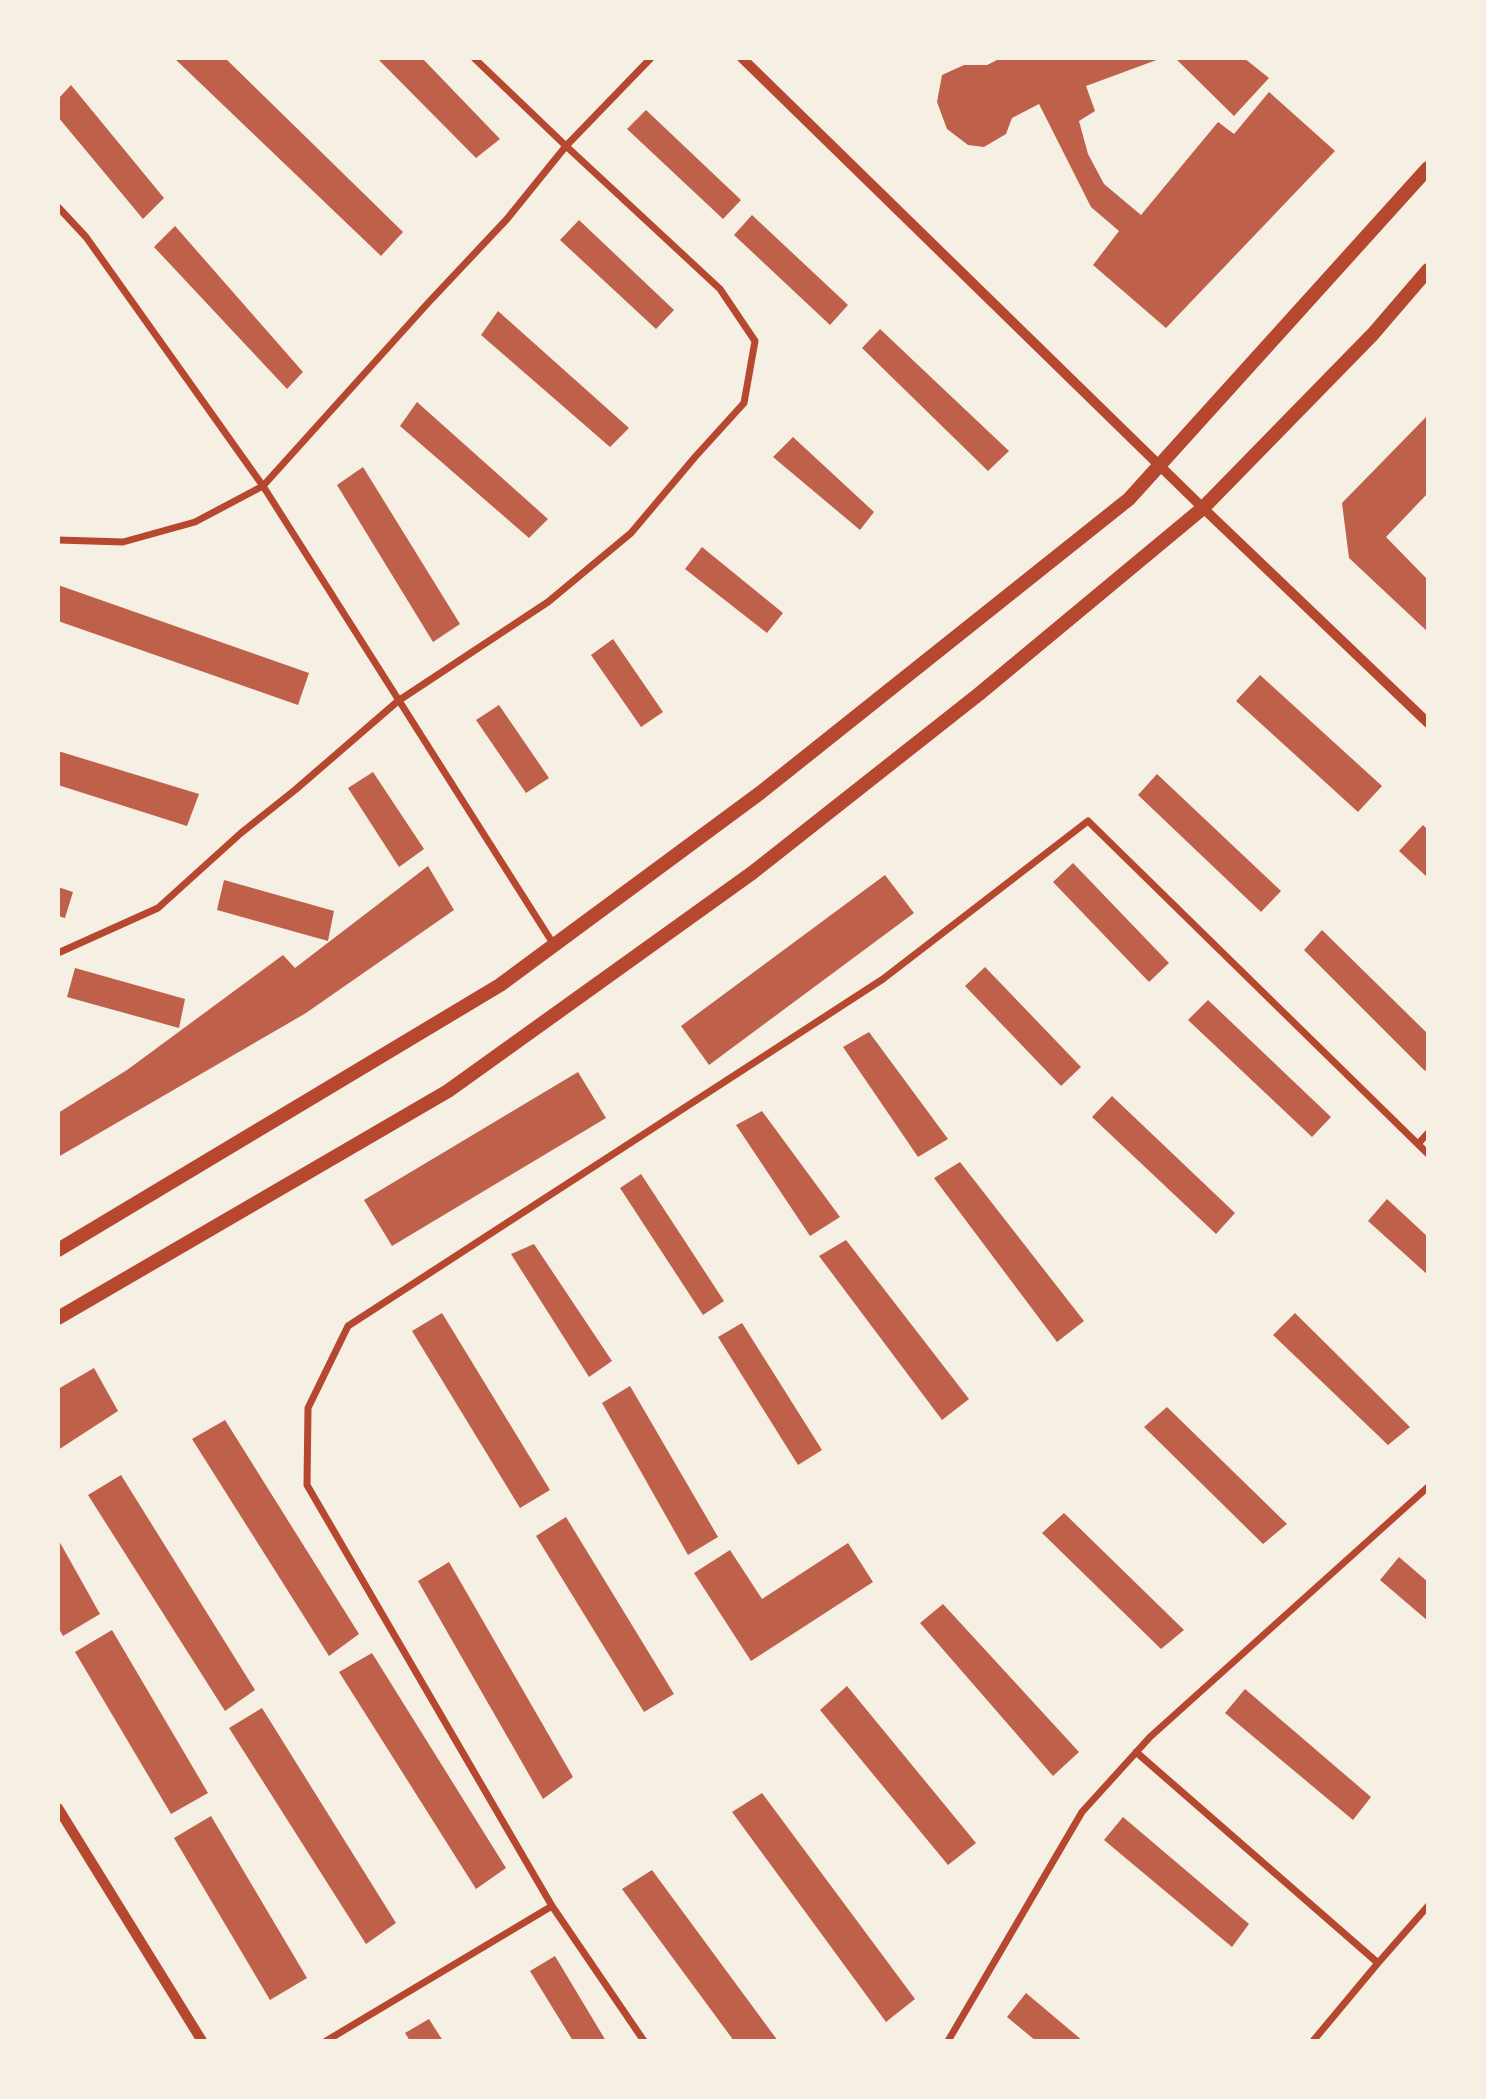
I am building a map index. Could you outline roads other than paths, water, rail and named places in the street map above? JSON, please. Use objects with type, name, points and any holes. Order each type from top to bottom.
[{"type":"main road","points":[[58,1250],[500,985],[771,785],[1129,499],[1428,168]]},
{"type":"main road","points":[[58,1318],[448,1091],[752,873],[979,694],[1203,508],[1373,334],[1428,270]]},
{"type":"street","points":[[58,953],[158,908],[240,833],[295,790],[398,701],[548,602],[631,533],[744,404],[755,341],[720,289],[474,58]]},
{"type":"street","points":[[58,540],[124,542],[195,522],[263,486],[410,322],[507,219],[566,146],[651,58]]},
{"type":"street","points":[[742,58],[1203,508],[1428,723]]},
{"type":"street","points":[[58,207],[86,237],[263,486],[554,945]]},
{"type":"street","points":[[644,2041],[552,1906],[307,1485],[308,1408],[348,1326],[883,978],[1088,821],[1428,1154]]},
{"type":"street","points":[[1418,1144],[1428,1133]]},
{"type":"street","points":[[948,2041],[1082,1812],[1150,1737],[1428,1487]]},
{"type":"street","points":[[1136,1752],[1378,1964]]},
{"type":"street","points":[[58,1808],[202,2041]]},
{"type":"street","points":[[326,2041],[552,1906]]},
{"type":"street","points":[[1313,2041],[1428,1906]]}]
